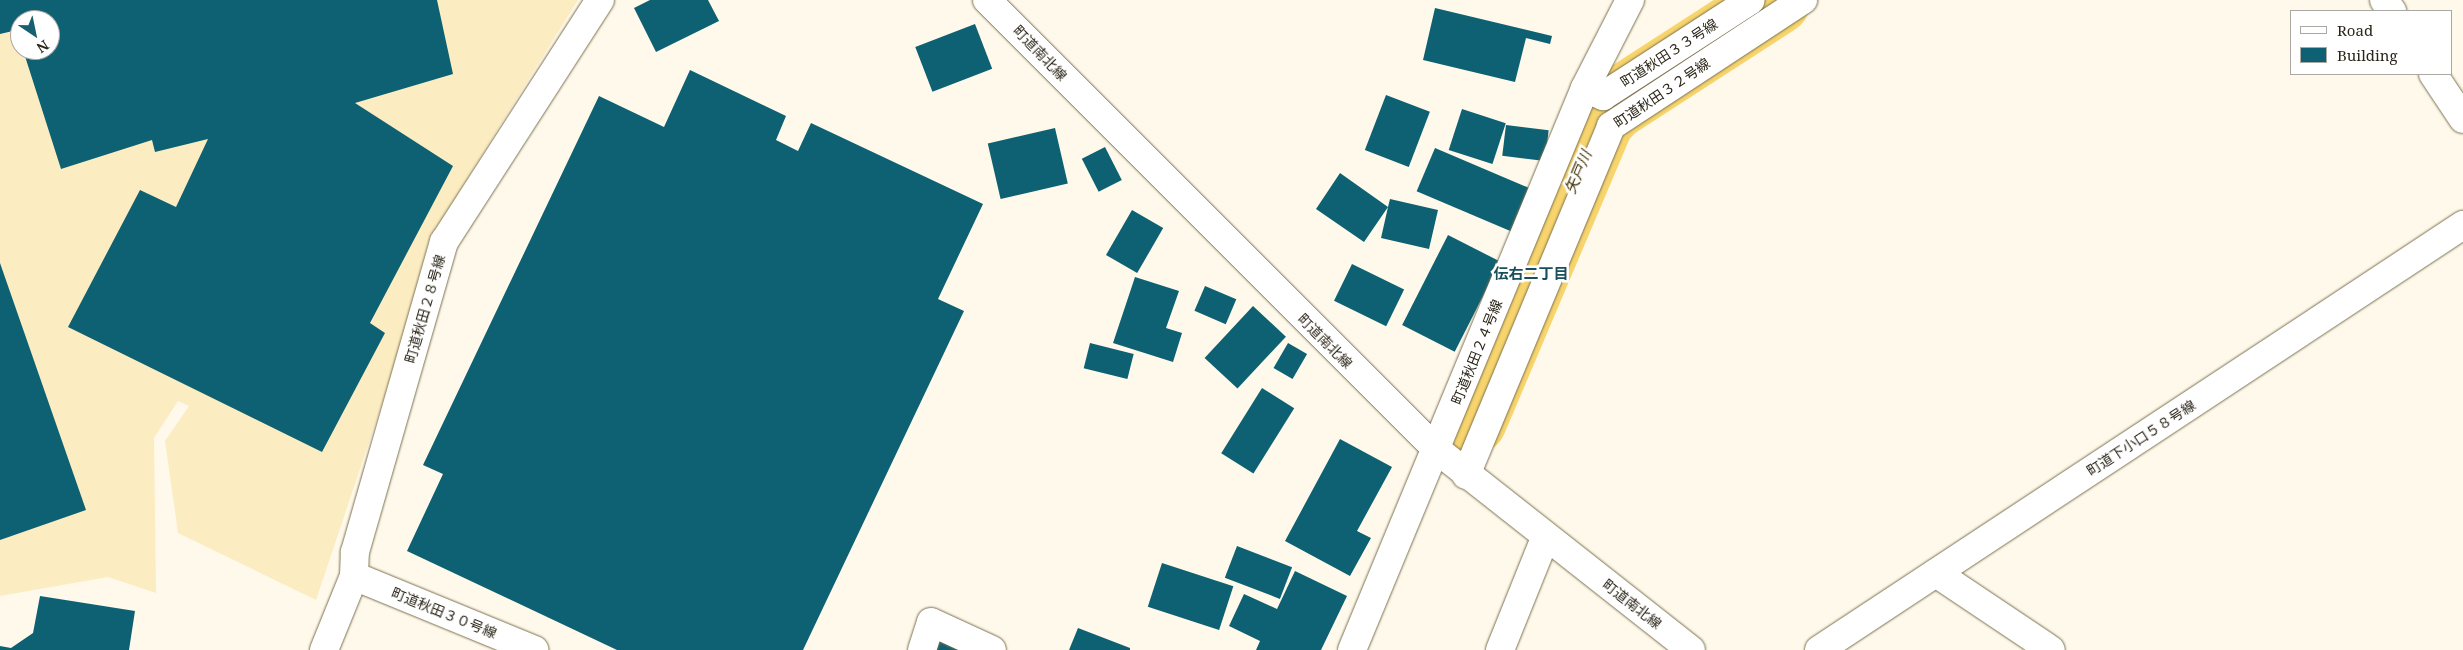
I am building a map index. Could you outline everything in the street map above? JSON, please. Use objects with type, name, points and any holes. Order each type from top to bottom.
[{"type":"street","name":"町道秋田２８号線","points":[[324,650],[354,576],[355,552],[444,242],[600,0]]},
{"type":"street","name":"町道南北線","points":[[987,0],[1437,450],[1545,538],[1691,650]]},
{"type":"street","name":"町道秋田２４号線","points":[[1352,650],[1437,450],[1585,88],[1630,0]]},
{"type":"street","name":"町道秋田３３号線","points":[[1585,88],[1603,96],[1751,0]]},
{"type":"street","name":"町道秋田３２号線","points":[[1466,475],[1611,126],[1803,0]]},
{"type":"street","points":[[2434,75],[2463,119]]},
{"type":"street","name":"町道下小口５８号線","points":[[1819,650],[2463,225]]},
{"type":"street","points":[[1500,650],[1545,538]]},
{"type":"street","points":[[1936,573],[2051,650]]},
{"type":"street","name":"町道秋田３０号線","points":[[354,576],[534,650]]},
{"type":"street","points":[[922,650],[931,622],[992,650]]},
{"type":"shaded area","points":[[0,0],[578,0],[429,240],[395,365],[316,600],[178,533],[165,441],[189,406],[178,401],[154,438],[156,593],[108,577],[0,596]]},
{"type":"building","points":[[0,0],[437,0],[453,74],[355,103],[453,166],[370,323],[385,333],[322,452],[68,327],[140,190],[176,207],[208,139],[155,152],[152,140],[61,169],[26,60],[60,60],[60,10],[10,10],[10,32],[0,34]]},
{"type":"building","points":[[650,0],[708,0],[719,21],[656,52],[634,8]]},
{"type":"building","points":[[1435,8],[1552,36],[1550,44],[1526,38],[1515,82],[1423,60]]},
{"type":"building","points":[[975,24],[992,69],[932,92],[915,47]]},
{"type":"building","points":[[690,70],[786,116],[776,140],[798,151],[811,123],[983,204],[938,299],[964,311],[803,650],[617,650],[407,551],[443,474],[423,465],[599,96],[664,127]]},
{"type":"building","points":[[1386,95],[1430,112],[1409,167],[1365,150]]},
{"type":"building","points":[[1462,109],[1506,123],[1492,164],[1449,150]]},
{"type":"building","points":[[1506,125],[1549,130],[1545,161],[1502,156]]},
{"type":"building","points":[[1055,128],[1068,184],[1001,199],[988,144]]},
{"type":"building","points":[[1105,147],[1122,180],[1099,192],[1082,159]]},
{"type":"building","points":[[1435,148],[1536,191],[1518,234],[1417,191]]},
{"type":"building","points":[[1340,173],[1388,207],[1364,242],[1316,209]]},
{"type":"building","points":[[1390,199],[1438,210],[1429,249],[1381,238]]},
{"type":"building","points":[[1132,210],[1163,228],[1137,273],[1106,255]]},
{"type":"building","points":[[1448,235],[1501,262],[1455,352],[1402,325]]},
{"type":"building","points":[[0,263],[86,510],[0,540]]},
{"type":"building","points":[[1352,264],[1404,289],[1386,326],[1334,301]]},
{"type":"building","points":[[1135,277],[1179,291],[1166,328],[1182,333],[1173,362],[1113,343]]},
{"type":"building","points":[[1205,286],[1236,299],[1226,324],[1194,311]]},
{"type":"building","points":[[1253,306],[1286,337],[1237,389],[1205,358]]},
{"type":"building","points":[[1090,343],[1134,354],[1127,379],[1084,368]]},
{"type":"building","points":[[1288,343],[1307,354],[1293,379],[1274,368]]},
{"type":"building","points":[[1262,388],[1294,408],[1253,473],[1221,453]]},
{"type":"building","points":[[1340,439],[1392,467],[1357,531],[1371,538],[1350,576],[1285,541]]},
{"type":"building","points":[[1237,546],[1292,567],[1280,599],[1225,578]]},
{"type":"building","points":[[1162,563],[1233,586],[1219,630],[1148,607]]},
{"type":"building","points":[[1295,571],[1347,596],[1321,650],[1256,650],[1260,641],[1229,626],[1244,594],[1277,609]]},
{"type":"building","points":[[40,596],[135,611],[129,650],[0,650],[0,646],[11,648],[33,633]]},
{"type":"building","points":[[1078,628],[1130,648],[1130,650],[1069,650]]},
{"type":"building","points":[[937,637],[969,650],[932,650]]},
{"type":"waterway","name":"矢戸川","points":[[1472,420],[1600,119],[1612,106],[1776,0]]},
{"type":"district","name":"伝右二丁目","points":[[1531,274]]}]
